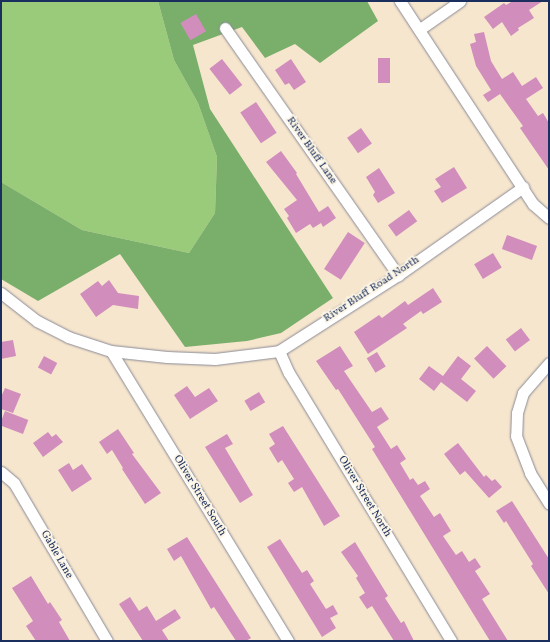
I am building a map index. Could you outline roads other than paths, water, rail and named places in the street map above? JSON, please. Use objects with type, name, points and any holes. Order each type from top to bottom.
[{"type":"street","points":[[400,1],[420,29],[533,204],[549,218]]},
{"type":"street","points":[[420,29],[460,1]]},
{"type":"street","name":"River Bluff Lane","points":[[225,28],[398,275]]},
{"type":"street","name":"River Bluff Road North","points":[[1,293],[37,321],[68,337],[111,350],[167,357],[215,358],[279,350],[398,275],[523,187]]},
{"type":"street","name":"Oliver Street South","points":[[111,350],[288,641]]},
{"type":"street","name":"Oliver Street North","points":[[279,350],[288,373],[451,641]]},
{"type":"street","points":[[549,363],[523,393],[518,412],[516,436],[530,472],[549,503]]},
{"type":"street","name":"Gable Lane","points":[[1,472],[14,483],[107,641]]}]
